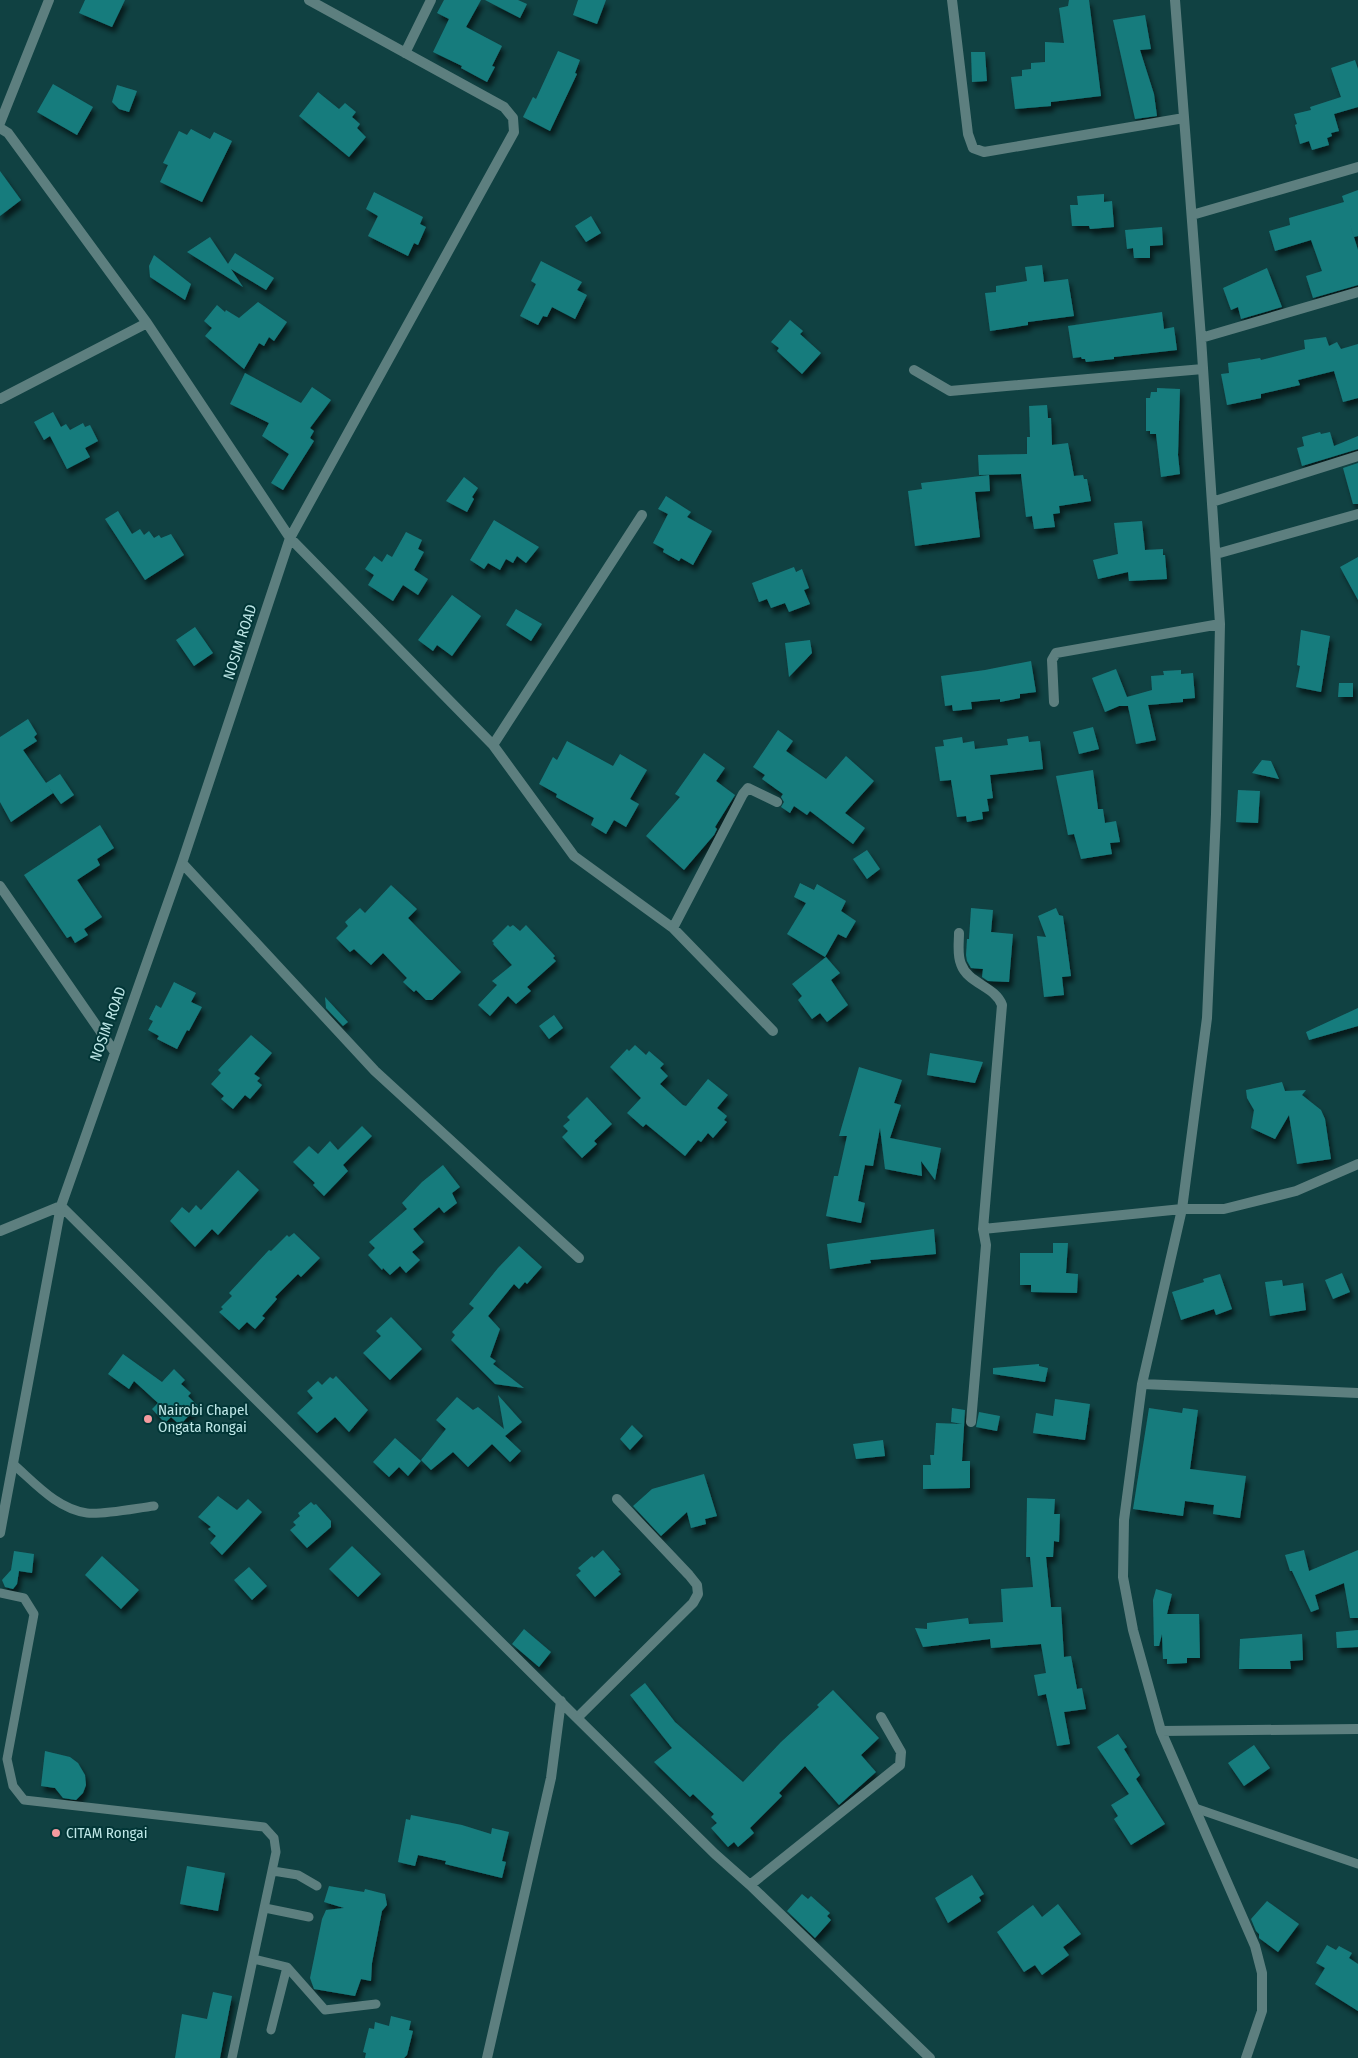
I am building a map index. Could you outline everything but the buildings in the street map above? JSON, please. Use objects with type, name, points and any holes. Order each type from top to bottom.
[{"type":"street","points":[[0,123],[49,0]]},
{"type":"street","name":"NOSIM ROAD","points":[[0,1533],[62,1206],[114,1051],[182,863],[290,538],[514,132],[513,118],[504,107],[309,0]]},
{"type":"street","points":[[405,53],[431,0]]},
{"type":"street","points":[[952,0],[968,134],[973,148],[984,152],[1184,118]]},
{"type":"street","points":[[1175,0],[1201,338],[1220,624],[1216,814],[1207,1018],[1182,1209],[1142,1384],[1124,1520],[1123,1577],[1133,1630],[1161,1731],[1255,1946],[1262,1973],[1262,2011],[1246,2058]]},
{"type":"street","points":[[0,128],[8,134],[147,322],[290,538],[493,745],[574,856],[673,928],[773,1031]]},
{"type":"street","points":[[1192,215],[1358,167]]},
{"type":"street","points":[[1201,338],[1358,292]]},
{"type":"street","points":[[0,399],[147,322]]},
{"type":"street","points":[[914,370],[950,391],[1203,369]]},
{"type":"street","points":[[1212,502],[1358,456]]},
{"type":"street","points":[[1216,554],[1358,514]]},
{"type":"street","points":[[493,745],[642,515]]},
{"type":"street","points":[[1054,702],[1052,660],[1056,653],[1220,624]]},
{"type":"street","points":[[673,928],[742,794],[748,788],[777,802]]},
{"type":"street","points":[[182,863],[375,1071],[579,1258]]},
{"type":"street","points":[[0,886],[114,1051]]},
{"type":"street","points":[[959,933],[958,949],[961,965],[977,983],[998,997],[1002,1005],[984,1229],[986,1244],[971,1422]]},
{"type":"street","points":[[984,1229],[1182,1209],[1224,1209],[1296,1190],[1358,1164]]},
{"type":"street","points":[[0,1231],[62,1206],[576,1718],[715,1854],[750,1885],[930,2058]]},
{"type":"street","points":[[1142,1384],[1358,1392]]},
{"type":"street","points":[[576,1718],[693,1603],[698,1594],[697,1585],[689,1574],[617,1499]]},
{"type":"street","points":[[487,2058],[551,1778],[561,1701]]},
{"type":"street","points":[[750,1885],[900,1765],[901,1752],[881,1717]]},
{"type":"street","points":[[1161,1731],[1358,1729]]},
{"type":"lane","points":[[13,1464],[54,1499],[71,1509],[89,1513],[154,1506]]},
{"type":"lane","points":[[0,1593],[24,1598],[34,1614],[7,1759],[12,1786],[24,1800],[264,1827],[270,1831],[276,1845],[273,1871],[232,2058]]},
{"type":"lane","points":[[1195,1808],[1358,1864]]},
{"type":"lane","points":[[273,1871],[298,1874],[317,1886]]},
{"type":"lane","points":[[264,1908],[310,1917]]},
{"type":"lane","points":[[254,1959],[287,1967],[325,2010],[376,2004]]},
{"type":"lane","points":[[271,2030],[287,1967]]},
{"type":"place","name":"Nairobi Chapel Ongata Rongai","points":[[148,1419]]},
{"type":"place","name":"CITAM Rongai","points":[[56,1833]]}]
